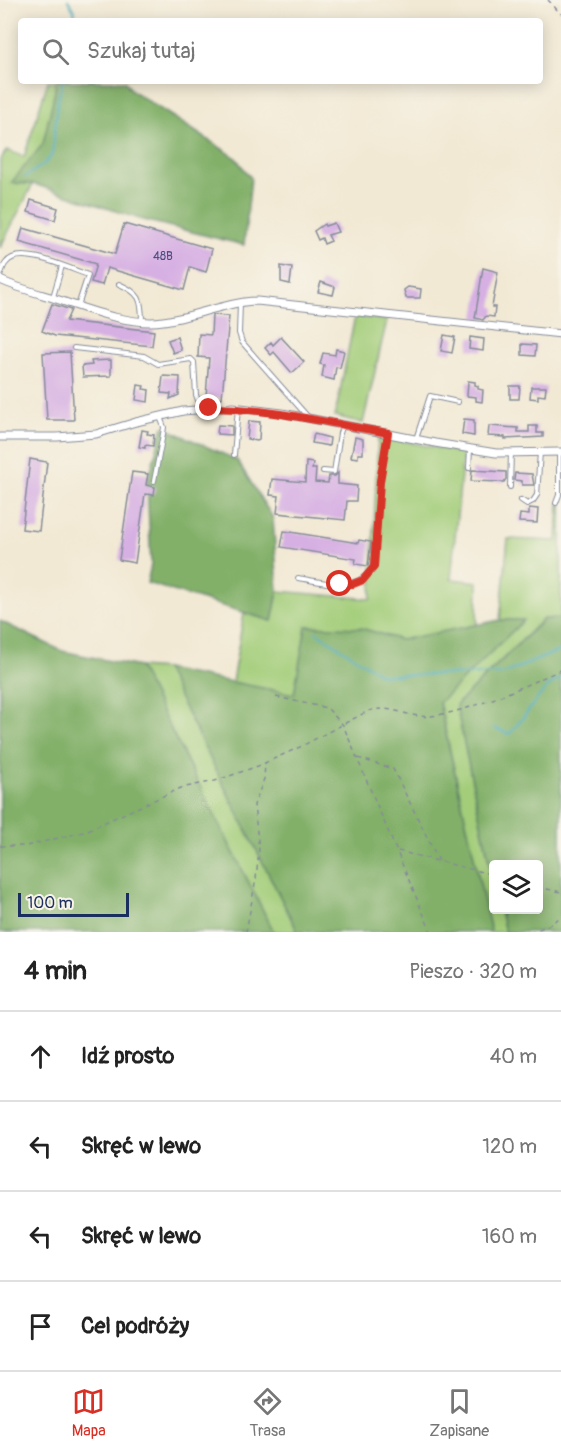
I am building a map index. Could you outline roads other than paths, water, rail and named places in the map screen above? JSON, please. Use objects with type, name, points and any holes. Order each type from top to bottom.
[{"type":"street","points":[[0,278],[38,294],[142,322],[162,322],[240,302],[257,301],[561,334]]},
{"type":"street","points":[[0,437],[88,435],[201,408],[238,408],[308,418],[496,453],[560,452]]},
{"type":"lane","points":[[0,278],[6,261],[16,256],[30,255],[88,275],[78,306]]},
{"type":"lane","points":[[52,298],[62,266]]},
{"type":"lane","points":[[119,284],[138,295],[142,322]]},
{"type":"lane","points":[[284,304],[286,296]]},
{"type":"lane","points":[[240,302],[242,342],[308,418]]},
{"type":"lane","points":[[74,348],[144,356],[158,364],[191,359],[195,362],[196,395],[201,408]]},
{"type":"lane","points":[[416,439],[429,396],[458,402]]},
{"type":"lane","points":[[234,455],[238,408]]},
{"type":"lane","points":[[154,481],[164,427],[159,417]]},
{"type":"lane","points":[[323,471],[333,472],[343,425]]},
{"type":"lane","points":[[298,578],[353,584],[363,580],[374,567],[380,481],[388,433]]},
{"type":"lane","points":[[469,468],[470,449]]},
{"type":"lane","points":[[510,487],[511,452]]},
{"type":"lane","points":[[521,500],[527,504],[537,495],[540,452]]},
{"type":"lane","points":[[556,503],[559,495],[560,452]]},
{"type":"waterway","points":[[68,0],[75,18]]},
{"type":"waterway","points":[[25,177],[44,164],[52,155],[58,99],[62,84]]},
{"type":"waterway","points":[[316,632],[382,675],[503,674],[561,650]]},
{"type":"waterway","points":[[494,728],[509,734],[546,688],[561,679]]}]
